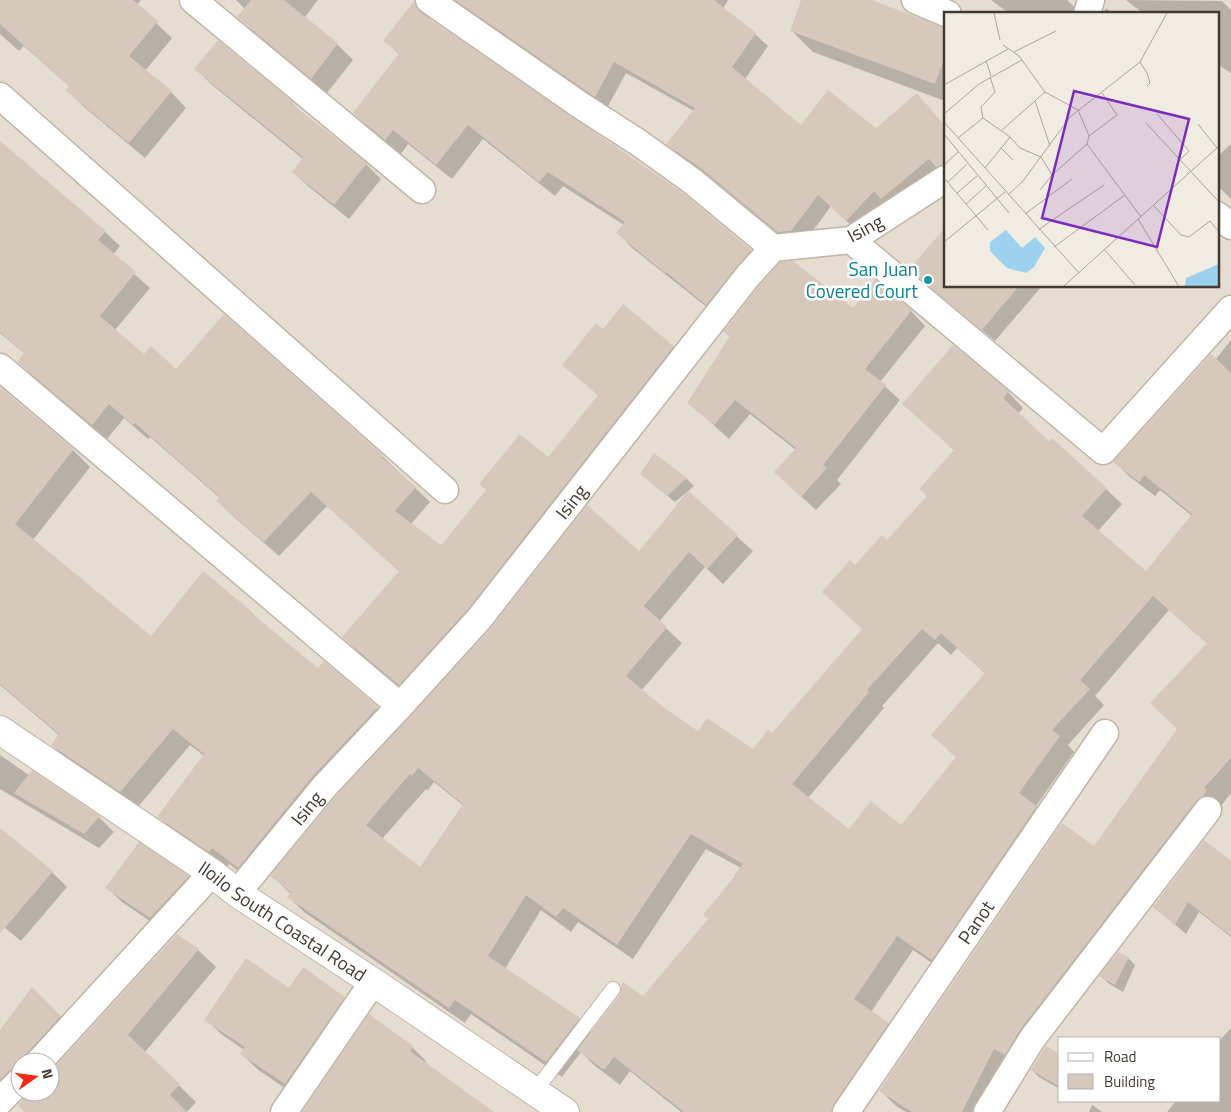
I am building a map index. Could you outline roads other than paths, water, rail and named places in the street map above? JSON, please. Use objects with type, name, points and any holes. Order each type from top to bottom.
[{"type":"street","points":[[193,0],[422,190]]},
{"type":"street","points":[[430,0],[692,181],[773,248]]},
{"type":"street","points":[[915,0],[944,12]]},
{"type":"street","points":[[0,96],[445,490]]},
{"type":"street","name":"Ising","points":[[237,893],[324,787],[479,619],[622,439],[747,277],[773,248],[851,240],[944,179]]},
{"type":"street","points":[[1218,216],[1231,226]]},
{"type":"street","points":[[851,240],[1104,451],[1231,309]]},
{"type":"street","points":[[0,367],[400,706]]},
{"type":"street","name":"Iloilo South Coastal Road","points":[[0,730],[212,873],[237,893],[373,982],[565,1112]]},
{"type":"street","name":"Panot","points":[[846,1112],[1105,733]]},
{"type":"street","points":[[987,1112],[1032,1039],[1208,810]]},
{"type":"street","points":[[48,1052],[212,873]]},
{"type":"street","points":[[284,1112],[373,982]]},
{"type":"street","points":[[0,1101],[10,1091]]},
{"type":"lane","points":[[535,1091],[613,989]]},
{"type":"place","name":"San Juan Covered Court","points":[[928,280]]}]
